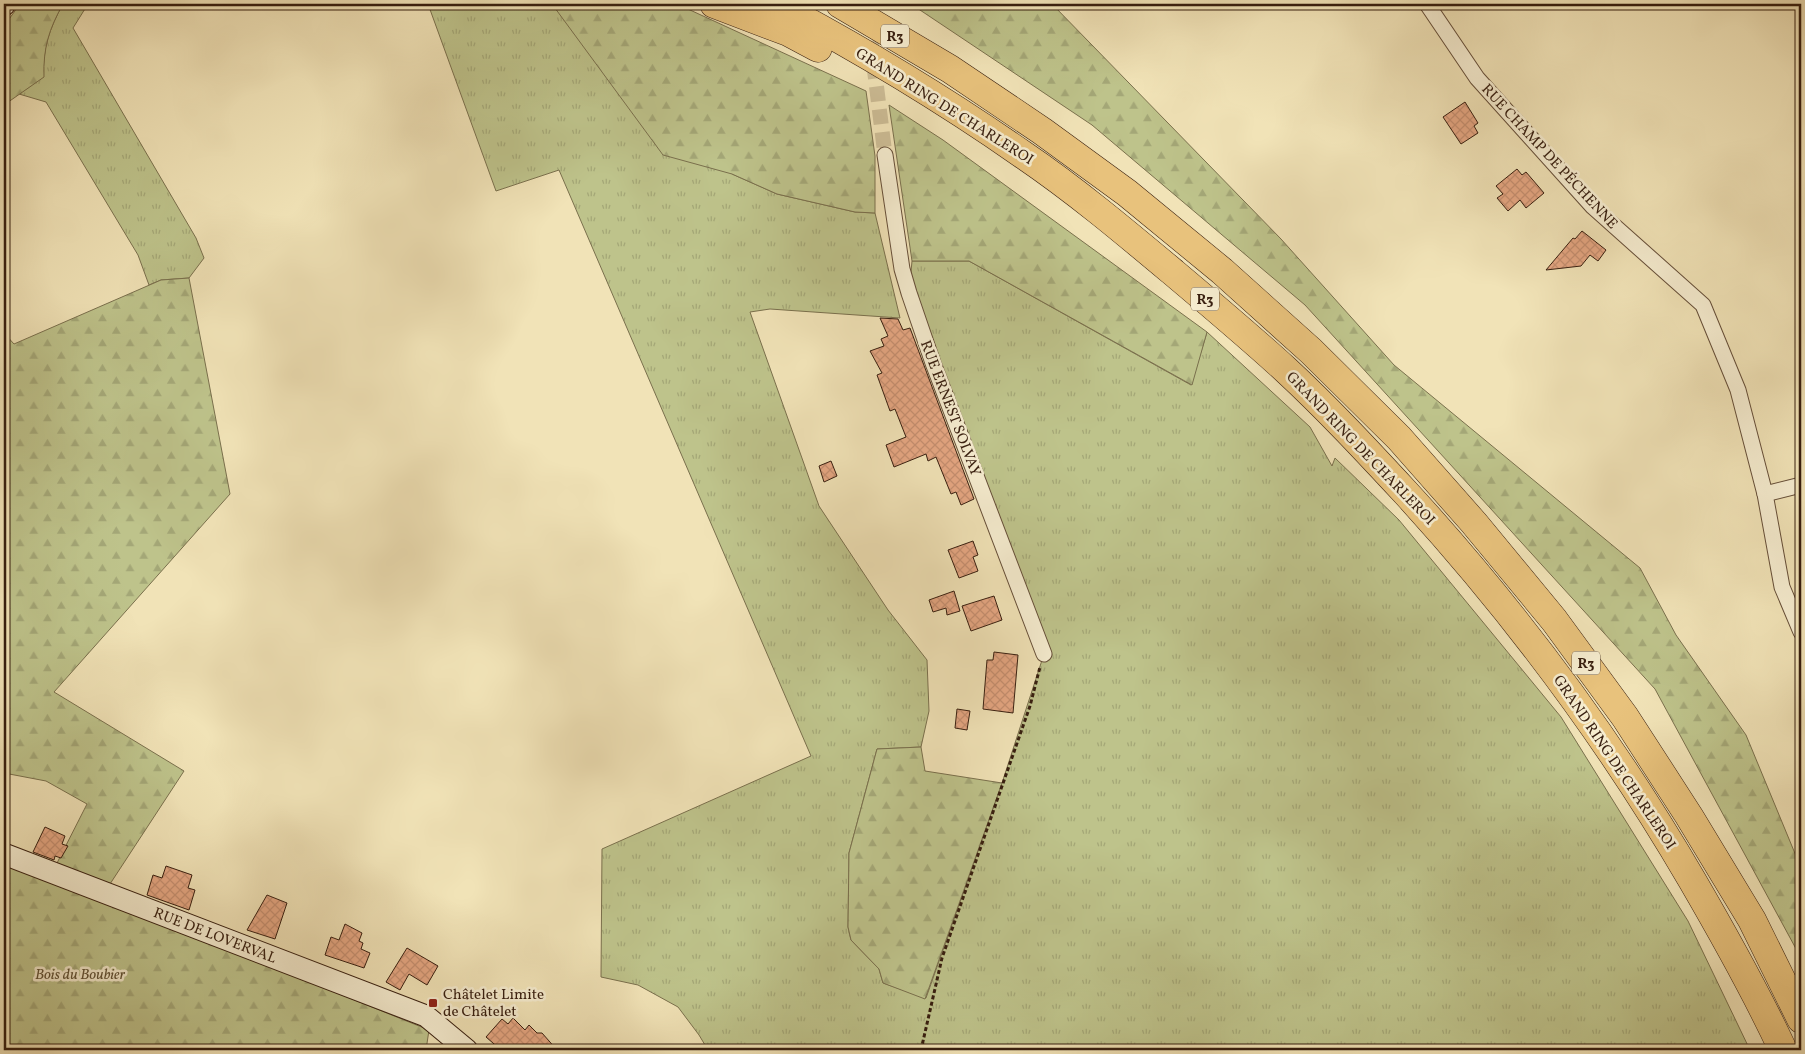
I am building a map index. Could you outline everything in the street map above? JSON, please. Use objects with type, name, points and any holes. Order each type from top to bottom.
[{"type":"highway","points":[[714,4],[788,32],[891,86],[970,136],[1025,155]]},
{"type":"highway","name":"GRAND RING DE CHARLEROI","points":[[775,4],[818,27],[943,101],[1025,155],[1108,218],[1289,372],[1373,457],[1449,540],[1529,640],[1598,732],[1657,822],[1722,933],[1783,1050]]},
{"type":"highway","name":"GRAND RING DE CHARLEROI","points":[[840,4],[950,69],[1042,131],[1128,193],[1222,271],[1311,351],[1398,438],[1474,523],[1554,620],[1625,717],[1689,816],[1752,920],[1801,1019]]},
{"type":"highway","points":[[872,4],[928,40],[950,69]]},
{"type":"street","name":"RUE CHAMP DE PÉCHENNE","points":[[1427,4],[1477,78],[1593,207],[1703,305],[1738,390],[1764,494],[1782,587],[1801,632]]},
{"type":"street","name":"RUE ERNEST SOLVAY","points":[[885,155],[902,269],[908,293],[1044,654]]},
{"type":"street","points":[[1764,494],[1801,485]]},
{"type":"street","name":"RUE DE LOVERVAL","points":[[4,854],[426,1016],[467,1050]]},
{"type":"path","points":[[921,1050],[942,958],[1030,706],[1044,654]]},
{"type":"green space","points":[[20,4],[63,4],[48,39],[44,77],[4,105],[4,26]]},
{"type":"green space","points":[[63,4],[88,4],[73,28],[196,238],[204,258],[189,278],[161,280],[149,285],[138,255],[46,102],[19,94],[43,77],[44,57],[48,39]]},
{"type":"green space","points":[[428,4],[552,4],[732,174],[777,194],[855,212],[875,213],[900,318],[770,309],[750,312],[819,506],[888,610],[927,660],[929,711],[921,747],[877,749],[849,853],[848,927],[851,940],[879,969],[883,983],[926,998],[1002,783],[1044,654],[1052,655],[980,466],[909,293],[912,261],[969,261],[1191,385],[1207,332],[1310,427],[1332,466],[1335,458],[1399,520],[1561,717],[1688,921],[1750,1050],[708,1050],[678,1007],[638,985],[601,977],[602,849],[811,756],[559,170],[496,191]]},
{"type":"green space","points":[[552,4],[677,4],[866,91],[875,156],[875,213],[855,212],[777,194],[732,174],[663,155]]},
{"type":"green space","points":[[911,4],[1052,4],[1281,239],[1394,365],[1640,568],[1676,635],[1746,735],[1801,868],[1801,958],[1655,689],[1305,305],[1092,125]]},
{"type":"green space","points":[[889,105],[943,140],[1207,332],[1192,385],[969,261],[912,261]]},
{"type":"green space","points":[[189,278],[230,494],[54,692],[184,771],[110,884],[55,867],[87,804],[46,781],[4,773],[4,333],[14,344],[161,280]]},
{"type":"green space","points":[[921,747],[925,771],[1002,783],[925,999],[883,983],[879,969],[851,940],[848,927],[849,853],[877,749]]},
{"type":"green space","name":"Bois du Boubier","points":[[4,865],[166,924],[429,1030],[426,1050],[4,1050]]},
{"type":"building","points":[[1465,102],[1478,123],[1474,126],[1478,133],[1461,144],[1443,117]]},
{"type":"building","points":[[1517,169],[1522,175],[1526,172],[1544,193],[1526,208],[1520,200],[1508,211],[1497,198],[1503,194],[1496,186]]},
{"type":"building","points":[[1582,231],[1606,250],[1598,261],[1590,255],[1581,266],[1546,270],[1573,238],[1575,239]]},
{"type":"building","points":[[880,318],[898,319],[903,330],[910,328],[974,499],[961,505],[956,492],[951,494],[936,457],[928,461],[926,454],[894,467],[886,445],[906,437],[895,409],[890,411],[877,375],[882,373],[870,351],[884,346],[881,339],[888,336]]},
{"type":"building","points":[[831,461],[837,476],[824,482],[819,466]]},
{"type":"building","points":[[973,541],[978,555],[973,557],[978,571],[959,578],[948,550]]},
{"type":"building","points":[[954,591],[960,611],[947,615],[946,608],[933,612],[929,600]]},
{"type":"building","points":[[994,596],[1002,620],[971,631],[962,606]]},
{"type":"building","points":[[994,652],[1018,655],[1013,713],[983,709],[987,660],[993,660]]},
{"type":"building","points":[[957,709],[970,711],[967,730],[955,728]]},
{"type":"building","points":[[45,827],[65,836],[62,844],[68,846],[61,858],[55,856],[54,860],[33,852]]},
{"type":"building","points":[[166,866],[192,875],[188,888],[195,890],[189,910],[147,895],[153,875],[162,878]]},
{"type":"building","points":[[267,895],[287,903],[275,939],[247,930]]},
{"type":"building","points":[[345,924],[362,933],[359,941],[363,943],[361,949],[370,953],[364,968],[325,955],[331,937],[339,940]]},
{"type":"building","points":[[407,948],[438,966],[427,985],[409,974],[400,990],[386,982]]},
{"type":"building","points":[[513,1018],[525,1030],[529,1025],[537,1033],[542,1033],[557,1050],[501,1050],[486,1037],[502,1019],[508,1024]]},
{"type":"tunnel","points":[[868,18],[885,155]]},
{"type":"place","name":"Châtelet Limite de Châtelet","points":[[433,1003]]}]
